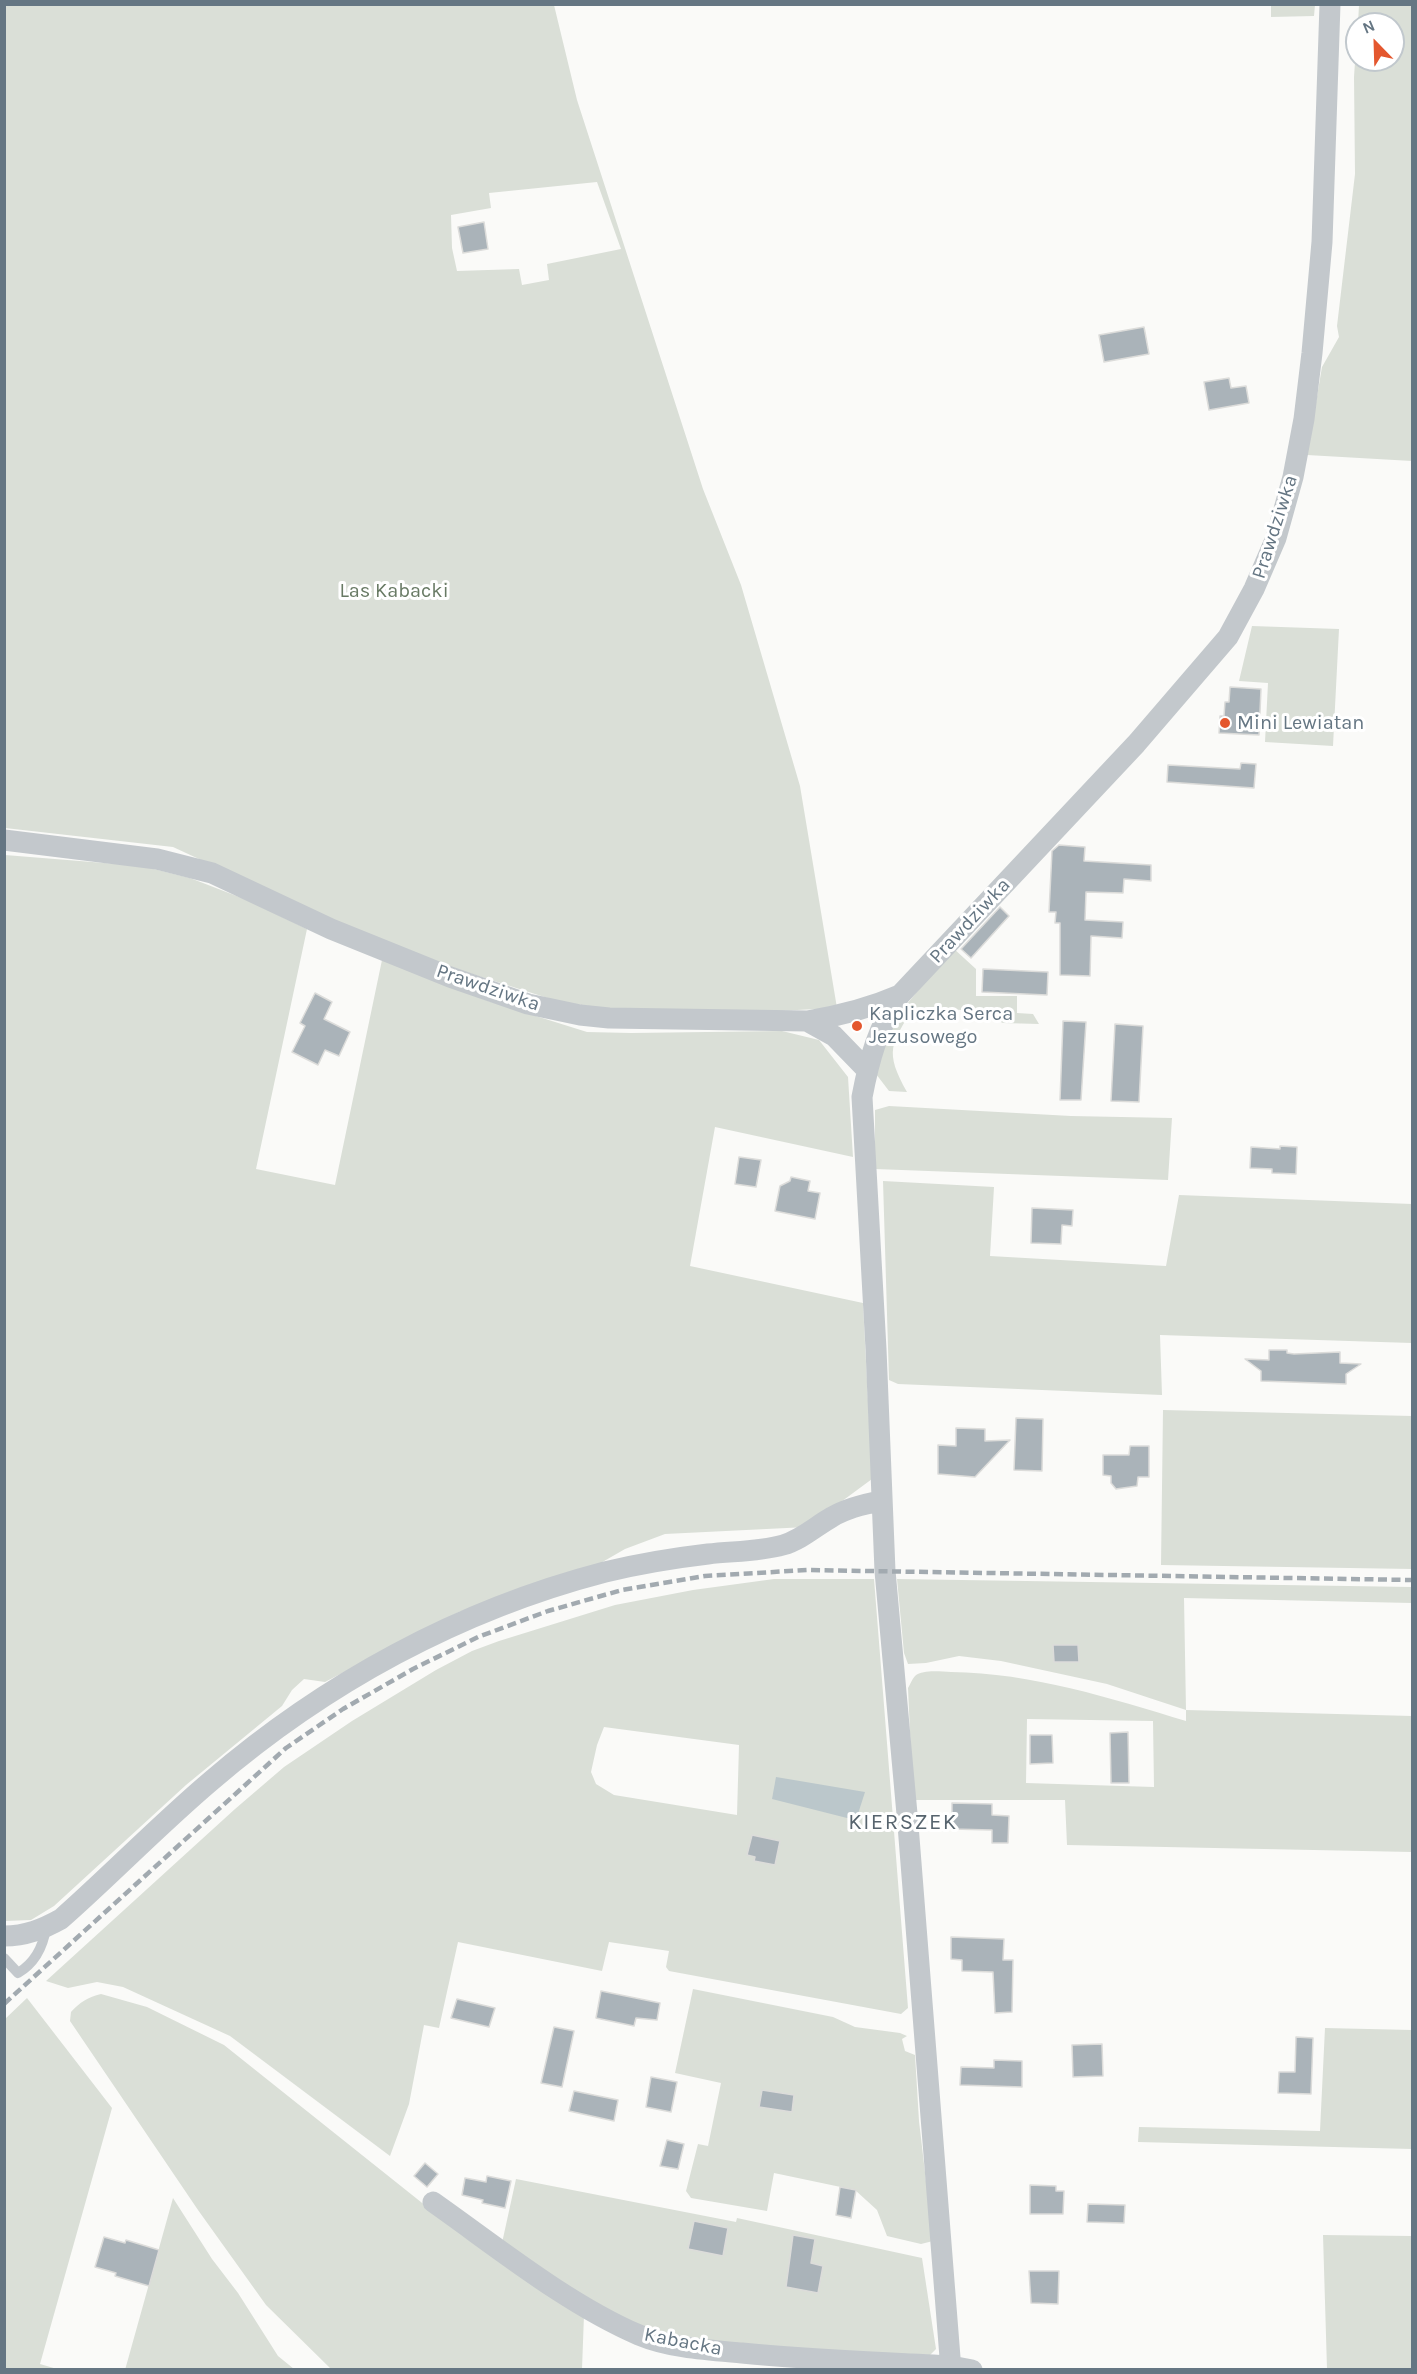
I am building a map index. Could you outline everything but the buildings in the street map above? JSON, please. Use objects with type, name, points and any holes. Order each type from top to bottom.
[{"type":"street","name":"Prawdziwka","points":[[4,840],[157,859],[212,873],[331,929],[450,977],[528,1004],[580,1016],[807,1021],[861,1009],[900,995],[1130,751],[1228,637],[1254,590],[1276,538],[1293,477],[1304,419],[1322,242],[1330,4]]},
{"type":"street","points":[[900,995],[889,1010],[880,1030],[867,1070],[862,1097],[878,1385],[885,1571],[908,1825],[951,2368]]},
{"type":"street","points":[[807,1021],[834,1036],[867,1070]]},
{"type":"street","points":[[4,1936],[27,1934],[45,1928],[61,1918],[210,1781],[275,1730],[358,1675],[420,1640],[495,1608],[605,1572],[666,1560],[755,1551],[786,1545],[832,1516],[854,1506],[881,1501]]},
{"type":"street","name":"Kabacka","points":[[433,2202],[593,2311],[640,2335],[671,2344],[718,2351],[972,2370]]},
{"type":"lane","points":[[4,1958],[18,1973],[31,1965],[44,1942],[45,1928]]},
{"type":"green space","name":"Las Kabacki","points":[[5,5],[554,5],[577,100],[703,489],[741,585],[800,786],[837,1008],[657,1017],[557,1001],[394,949],[173,847],[5,828]],"holes":[[[597,182],[621,249],[547,264],[549,280],[522,285],[519,269],[457,271],[452,248],[451,215],[491,208],[489,193]]]},
{"type":"green space","points":[[1271,5],[1315,5],[1314,16],[1271,17]]},
{"type":"green space","points":[[1359,5],[1412,5],[1412,461],[1307,455],[1322,367],[1339,337],[1337,326],[1355,174],[1354,72],[1405,72],[1405,12],[1359,12]]},
{"type":"green space","points":[[1252,626],[1339,629],[1333,746],[1265,742],[1268,683],[1239,681]]},
{"type":"green space","points":[[5,855],[142,866],[190,878],[247,900],[307,929],[256,1169],[335,1185],[382,960],[488,1001],[587,1032],[782,1031],[819,1040],[848,1077],[853,1157],[715,1127],[690,1266],[863,1303],[872,1479],[807,1527],[665,1534],[625,1549],[599,1564],[459,1612],[325,1682],[304,1679],[292,1690],[282,1706],[186,1785],[54,1906],[31,1920],[5,1921]]},
{"type":"green space","points":[[953,948],[976,969],[976,996],[1017,996],[1017,1013],[1033,1014],[1039,1024],[1003,1023],[977,1011],[914,1007],[900,1030],[893,1048],[895,1067],[907,1092],[889,1091],[876,1074],[887,1034],[902,1010]]},
{"type":"green space","points":[[889,1106],[1071,1116],[1172,1118],[1168,1180],[875,1169],[875,1110]]},
{"type":"green space","points":[[883,1181],[994,1187],[990,1256],[1166,1266],[1179,1195],[1412,1204],[1412,1343],[1160,1335],[1162,1395],[898,1384],[889,1380]]},
{"type":"green space","points":[[1163,1410],[1412,1416],[1412,1569],[1161,1565]]},
{"type":"green space","points":[[774,1579],[874,1579],[908,2008],[901,2014],[669,1971],[666,1967],[669,1951],[609,1942],[602,1971],[458,1942],[439,2028],[424,2025],[409,2104],[390,2156],[230,2036],[123,1987],[97,1982],[68,1988],[46,1981],[284,1767],[352,1721],[436,1670],[472,1651],[499,1641],[615,1605],[693,1590]],"holes":[[[604,1727],[739,1745],[737,1815],[614,1795],[596,1784],[591,1772]]]},
{"type":"green space","points":[[897,1579],[1412,1587],[1412,1603],[1184,1598],[1186,1710],[1107,1684],[1001,1661],[959,1656],[926,1663],[908,1664],[904,1653]]},
{"type":"green space","points":[[923,1672],[981,1673],[1041,1682],[1100,1696],[1186,1721],[1186,1710],[1412,1716],[1412,1852],[1067,1845],[1065,1800],[913,1800],[908,1688],[915,1676]],"holes":[[[1027,1719],[1153,1721],[1154,1787],[1026,1783]]]},
{"type":"green space","points":[[693,1989],[833,2017],[855,2027],[907,2036],[902,2039],[905,2051],[915,2055],[919,2121],[933,2241],[921,2244],[887,2236],[877,2210],[855,2190],[774,2173],[767,2211],[691,2198],[686,2191],[698,2144],[708,2146],[721,2083],[675,2073]]},
{"type":"green space","points":[[101,1994],[147,2007],[224,2045],[446,2222],[584,2315],[582,2369],[331,2369],[266,2305],[198,2210],[70,2021],[71,2012],[78,2005],[88,1998]]},
{"type":"green space","points":[[27,1998],[112,2108],[40,2364],[57,2369],[5,2369],[5,2019]]},
{"type":"green space","points":[[1325,2028],[1412,2030],[1412,2149],[1138,2142],[1139,2127],[1320,2131]]},
{"type":"green space","points":[[516,2179],[736,2222],[737,2218],[922,2258],[936,2349],[929,2356],[767,2349],[633,2328],[502,2243]]},
{"type":"green space","points":[[173,2198],[278,2356],[294,2369],[125,2370]]},
{"type":"green space","points":[[1323,2235],[1412,2236],[1412,2369],[1327,2369]]},
{"type":"shaded area","points":[[776,1777],[865,1792],[857,1817],[847,1818],[772,1799]]},
{"type":"railway","points":[[4,2004],[286,1748],[343,1709],[413,1669],[478,1637],[548,1611],[622,1590],[705,1576],[807,1570],[1412,1580]]},
{"type":"place","name":"Mini Lewiatan","points":[[1225,723]]},
{"type":"place","name":"Kapliczka Serca Jezusowego","points":[[857,1026]]},
{"type":"district","name":"KIERSZEK","points":[[903,1823]]}]
